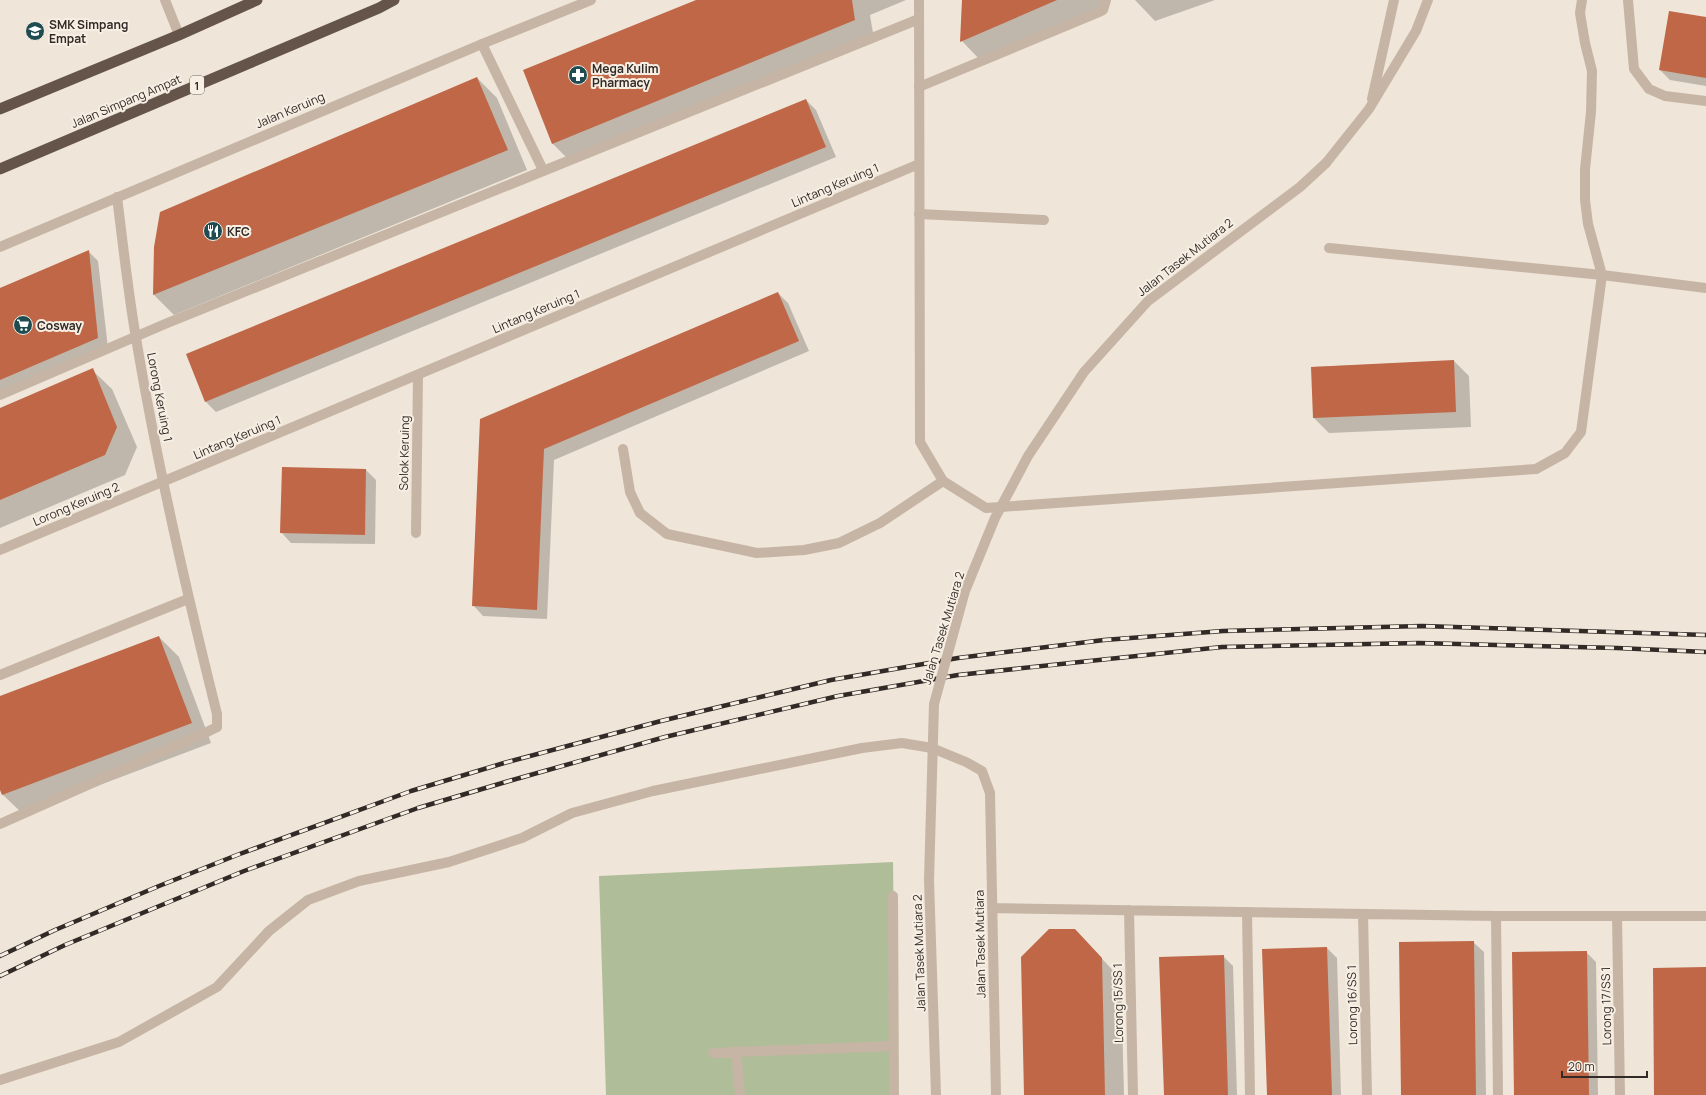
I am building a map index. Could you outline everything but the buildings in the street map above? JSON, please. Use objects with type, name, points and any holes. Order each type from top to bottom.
[{"type":"highway","points":[[0,108],[179,35],[257,0]]},
{"type":"highway","name":"Jalan Simpang Ampat","points":[[0,169],[379,8],[394,0]]},
{"type":"street","points":[[165,0],[179,35]]},
{"type":"street","name":"Jalan Keruing","points":[[0,247],[482,44],[591,0]]},
{"type":"street","points":[[919,0],[920,442],[943,481],[986,508],[1536,469],[1565,453],[1581,432],[1602,275],[1588,224],[1585,200],[1585,169],[1591,112],[1592,71],[1580,13],[1582,0]]},
{"type":"street","points":[[920,87],[1097,13],[1103,10],[1106,0]]},
{"type":"street","name":"Jalan Tasek Mutiara 2","points":[[1370,109],[1394,0]]},
{"type":"street","name":"Jalan Tasek Mutiara 2","points":[[936,1095],[929,880],[934,704],[965,591],[995,518],[1028,456],[1084,372],[1148,301],[1300,187],[1326,163],[1370,109],[1416,31],[1428,0]]},
{"type":"street","points":[[1628,0],[1634,69],[1649,89],[1665,96],[1706,101]]},
{"type":"street","points":[[0,395],[136,338],[165,324],[919,19]]},
{"type":"street","points":[[482,44],[543,170]]},
{"type":"street","name":"Lintang Keruing 1","points":[[163,482],[919,164]]},
{"type":"street","name":"Lorong Keruing 1","points":[[0,824],[217,727],[217,714],[188,599],[163,482],[136,338],[117,197]]},
{"type":"street","points":[[919,214],[1044,220]]},
{"type":"street","points":[[1329,248],[1602,275],[1706,288]]},
{"type":"street","name":"Solok Keruing","points":[[416,532],[418,375]]},
{"type":"street","points":[[623,449],[630,492],[640,513],[667,534],[757,554],[804,550],[839,543],[880,523],[943,481]]},
{"type":"street","name":"Lorong Keruing 2","points":[[0,550],[163,482]]},
{"type":"street","points":[[0,675],[188,599]]},
{"type":"street","name":"Jalan Tasek Mutiara","points":[[0,1080],[119,1042],[217,987],[269,931],[308,900],[359,880],[449,862],[522,838],[572,813],[669,788],[862,748],[902,743],[932,748],[966,762],[982,771],[990,793],[996,1095]]},
{"type":"street","points":[[893,896],[894,1095]]},
{"type":"street","points":[[992,908],[1496,916],[1706,916]]},
{"type":"street","name":"Lorong 15/SS 1","points":[[1129,910],[1133,1095]]},
{"type":"street","points":[[1247,912],[1250,1095]]},
{"type":"street","name":"Lorong 16/SS 1","points":[[1363,914],[1367,1095]]},
{"type":"street","points":[[1496,916],[1498,1095]]},
{"type":"street","name":"Lorong 17/SS 1","points":[[1618,917],[1620,1095]]},
{"type":"street","points":[[713,1053],[893,1046]]},
{"type":"street","points":[[736,1052],[740,1095]]},
{"type":"green space","points":[[893,862],[896,1095],[606,1095],[599,876]]},
{"type":"railway","points":[[0,956],[55,930],[159,886],[237,855],[411,791],[504,763],[661,721],[831,680],[958,658],[1104,640],[1223,631],[1422,626],[1706,635]]},
{"type":"railway","points":[[0,976],[65,945],[244,871],[418,808],[665,737],[838,696],[958,675],[1222,647],[1419,643],[1617,648],[1706,652]]},
{"type":"place","name":"SMK Simpang Empat","points":[[35,31]]},
{"type":"place","name":"Mega Kulim Pharmacy","points":[[578,75]]},
{"type":"place","name":"KFC","points":[[213,231]]},
{"type":"place","name":"Cosway","points":[[23,325]]}]
